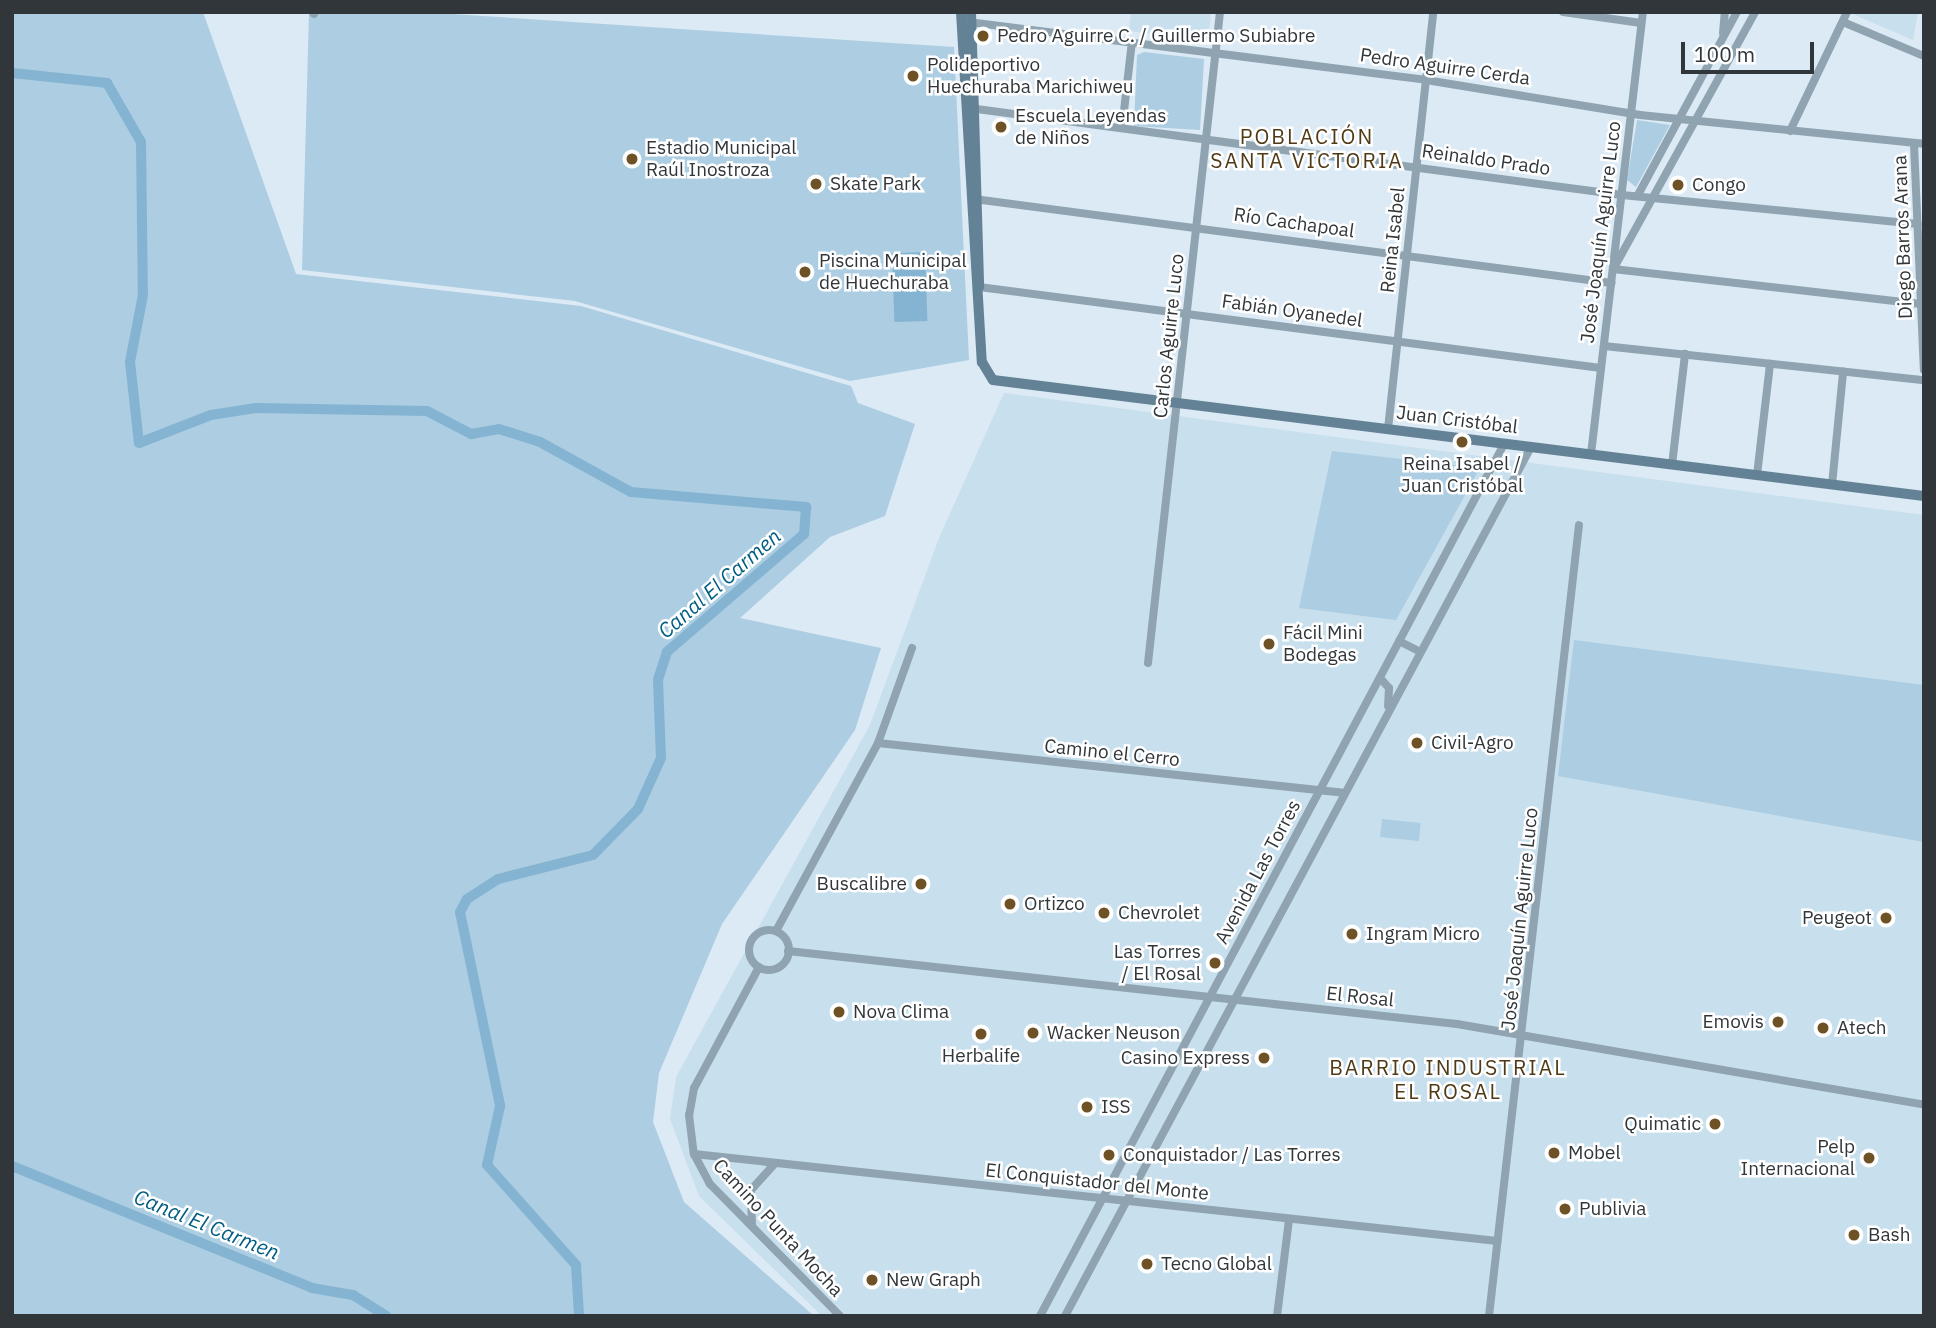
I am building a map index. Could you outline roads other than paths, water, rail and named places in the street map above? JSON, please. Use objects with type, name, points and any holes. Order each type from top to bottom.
[{"type":"street","name":"Carlos Aguirre Luco","points":[[1148,663],[1220,12]]},
{"type":"street","name":"Reina Isabel","points":[[1388,429],[1433,12]]},
{"type":"street","points":[[1563,12],[1641,23]]},
{"type":"street","name":"José Joaquín Aguirre Luco","points":[[1591,454],[1643,12]]},
{"type":"street","points":[[1722,39],[1725,12]]},
{"type":"street","points":[[1639,193],[1737,12]]},
{"type":"street","points":[[1755,12],[1659,195],[1613,269],[1921,304]]},
{"type":"street","points":[[1790,131],[1847,12]]},
{"type":"street","name":"Pedro Aguirre Cerda","points":[[966,17],[1132,42],[1426,80],[1678,120],[1919,144]]},
{"type":"street","points":[[966,17],[979,287]]},
{"type":"street","points":[[1843,22],[1924,56]]},
{"type":"street","points":[[1122,128],[1132,42]]},
{"type":"street","name":"Reinaldo Prado","points":[[971,108],[1622,195],[1639,193],[1918,224]]},
{"type":"street","name":"Diego Barros Arana","points":[[1919,144],[1918,224],[1924,370]]},
{"type":"street","name":"Río Cachapoal","points":[[975,199],[1197,226],[1611,283]]},
{"type":"street","name":"Fabián Oyanedel","points":[[979,287],[1601,368]]},
{"type":"street","name":"Juan Cristóbal","points":[[979,287],[988,376],[1924,496]]},
{"type":"street","points":[[1604,346],[1924,380]]},
{"type":"street","points":[[1672,464],[1685,355]]},
{"type":"street","points":[[1757,475],[1770,364]]},
{"type":"street","points":[[1832,485],[1843,372]]},
{"type":"street","name":"Avenida Las Torres","points":[[1040,1316],[1504,443]]},
{"type":"street","name":"Avenida Las Torres","points":[[1065,1316],[1419,651],[1531,447]]},
{"type":"street","name":"José Joaquín Aguirre Luco","points":[[1489,1316],[1524,1034],[1579,525]]},
{"type":"street","points":[[1399,641],[1419,651]]},
{"type":"street","points":[[776,932],[878,743],[912,648]]},
{"type":"street","points":[[1380,678],[1389,688],[1387,712]]},
{"type":"street","name":"Camino el Cerro","points":[[878,743],[1343,793]]},
{"type":"street","points":[[763,931],[776,932],[788,951],[778,967],[760,967],[750,945],[763,931]]},
{"type":"street","name":"El Rosal","points":[[788,951],[1209,996],[1524,1034],[1924,1105]]},
{"type":"street","name":"Camino Punta Mocha","points":[[760,967],[694,1088],[689,1115],[694,1154],[703,1177],[839,1316]]},
{"type":"street","name":"El Conquistador del Monte","points":[[694,1154],[1497,1241]]},
{"type":"street","points":[[752,1226],[751,1190],[775,1163]]},
{"type":"street","points":[[1277,1316],[1289,1219]]},
{"type":"waterway","name":"Canal El Carmen","points":[[12,73],[107,83],[141,142],[143,295],[130,362],[139,443],[211,415],[256,408],[427,411],[471,434],[499,429],[540,442],[631,492],[806,507],[804,534],[667,652],[658,680],[661,758],[638,809],[593,855],[498,879],[467,899],[460,912],[500,1106],[487,1165],[576,1265],[579,1316]]},
{"type":"waterway","name":"Canal El Carmen","points":[[12,1166],[312,1288],[353,1295],[386,1316]]},
{"type":"place","name":"Pedro Aguirre C. / Guillermo Subiabre","points":[[983,36]]},
{"type":"place","name":"Polideportivo Huechuraba Marichiweu","points":[[913,76]]},
{"type":"place","name":"Escuela Leyendas de Niños","points":[[1001,127]]},
{"type":"place","name":"Estadio Municipal Raúl Inostroza","points":[[632,159]]},
{"type":"place","name":"Skate Park","points":[[816,184]]},
{"type":"place","name":"Congo","points":[[1678,185]]},
{"type":"place","name":"Piscina Municipal de Huechuraba","points":[[805,272]]},
{"type":"place","name":"Reina Isabel / Juan Cristóbal","points":[[1462,442]]},
{"type":"place","name":"Fácil Mini Bodegas","points":[[1269,644]]},
{"type":"place","name":"Civil-Agro","points":[[1417,743]]},
{"type":"place","name":"Buscalibre","points":[[921,884]]},
{"type":"place","name":"Ortizco","points":[[1010,904]]},
{"type":"place","name":"Chevrolet","points":[[1104,913]]},
{"type":"place","name":"Peugeot","points":[[1886,918]]},
{"type":"place","name":"Ingram Micro","points":[[1352,934]]},
{"type":"place","name":"Las Torres / El Rosal","points":[[1215,963]]},
{"type":"place","name":"Nova Clima","points":[[839,1012]]},
{"type":"place","name":"Emovis","points":[[1778,1022]]},
{"type":"place","name":"Atech","points":[[1823,1028]]},
{"type":"place","name":"Wacker Neuson","points":[[1033,1033]]},
{"type":"place","name":"Herbalife","points":[[981,1034]]},
{"type":"place","name":"Casino Express","points":[[1264,1058]]},
{"type":"place","name":"ISS","points":[[1087,1107]]},
{"type":"place","name":"Quimatic","points":[[1715,1124]]},
{"type":"place","name":"Mobel","points":[[1554,1153]]},
{"type":"place","name":"Conquistador / Las Torres","points":[[1109,1155]]},
{"type":"place","name":"Pelp Internacional","points":[[1869,1158]]},
{"type":"place","name":"Publivia","points":[[1565,1209]]},
{"type":"place","name":"Bash","points":[[1854,1235]]},
{"type":"place","name":"Tecno Global","points":[[1147,1264]]},
{"type":"place","name":"New Graph","points":[[872,1280]]},
{"type":"district","name":"POBLACIÓN SANTA VICTORIA","points":[[1307,148]]},
{"type":"district","name":"BARRIO INDUSTRIAL EL ROSAL","points":[[1448,1079]]}]
